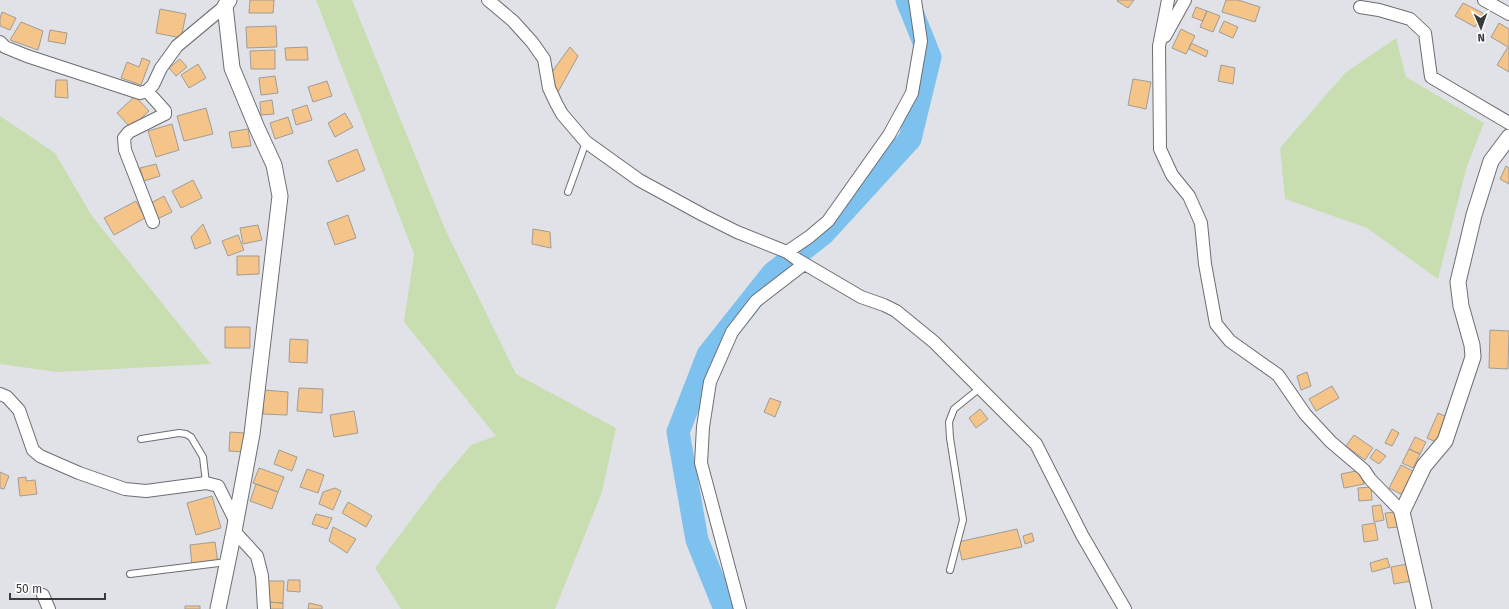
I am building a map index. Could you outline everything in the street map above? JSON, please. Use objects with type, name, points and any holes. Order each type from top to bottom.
[{"type":"street","points":[[488,0],[513,21],[532,42],[544,59],[549,88],[556,103],[562,114],[586,142],[639,180],[737,232],[795,258],[861,297],[896,311],[934,342],[1036,444],[1082,535],[1125,609]]},
{"type":"street","points":[[740,609],[701,463],[703,427],[710,382],[732,332],[756,301],[795,258],[809,238],[828,221],[889,135],[912,93],[921,41],[915,0]]},
{"type":"street","points":[[1168,0],[1158,46],[1160,149],[1172,175],[1189,196],[1201,223],[1205,264],[1216,324],[1230,341],[1278,375],[1305,414],[1331,442],[1364,470],[1370,479],[1402,512],[1424,609]]},
{"type":"street","points":[[1158,46],[1185,0]]},
{"type":"street","points":[[1484,0],[1509,14]]},
{"type":"street","points":[[0,42],[5,47],[28,56],[140,93],[147,91],[153,85],[161,68],[177,46],[227,3]]},
{"type":"street","points":[[218,609],[252,434],[280,196],[274,165],[232,68],[227,3]]},
{"type":"street","points":[[1360,7],[1379,10],[1410,19],[1425,34],[1431,77],[1509,123]]},
{"type":"street","points":[[147,91],[165,112],[165,114],[129,132],[124,138],[127,157],[153,222]]},
{"type":"street","points":[[1402,512],[1424,466],[1445,441],[1473,357],[1472,345],[1461,306],[1458,282],[1474,215],[1491,161],[1509,137]]},
{"type":"street","points":[[0,394],[7,397],[19,410],[33,450],[40,456],[73,470],[125,489],[146,491],[206,483],[218,486],[235,525],[257,556],[262,576],[264,609]]},
{"type":"street","points":[[43,594],[49,609]]},
{"type":"lane","points":[[568,192],[586,142]]},
{"type":"lane","points":[[950,570],[962,520],[949,422],[954,409],[980,388]]},
{"type":"lane","points":[[141,439],[179,433],[186,434],[191,437],[203,457],[206,483]]},
{"type":"lane","points":[[130,574],[228,562]]},
{"type":"green space","points":[[316,0],[352,0],[445,229],[516,374],[616,428],[602,492],[555,609],[401,609],[375,568],[438,484],[471,445],[496,436],[404,322],[414,254]]},
{"type":"green space","points":[[1396,38],[1406,77],[1484,123],[1467,166],[1438,279],[1367,228],[1285,199],[1280,148],[1345,73]]},
{"type":"green space","points":[[0,116],[55,153],[92,216],[211,364],[57,372],[0,364]]},
{"type":"building","points":[[250,0],[274,0],[273,13],[249,13]]},
{"type":"building","points":[[1134,0],[1128,8],[1117,1]]},
{"type":"building","points":[[1226,0],[1238,0],[1260,7],[1255,22],[1222,12]]},
{"type":"building","points":[[1463,3],[1483,13],[1475,27],[1455,16]]},
{"type":"building","points":[[1196,7],[1207,11],[1203,21],[1192,17]]},
{"type":"building","points":[[160,9],[186,14],[181,38],[156,33]]},
{"type":"building","points":[[1207,11],[1220,16],[1213,32],[1200,27]]},
{"type":"building","points":[[2,12],[16,18],[10,30],[0,26]]},
{"type":"building","points":[[1224,21],[1238,27],[1233,38],[1219,32]]},
{"type":"building","points":[[21,22],[43,31],[38,50],[10,40]]},
{"type":"building","points":[[1499,23],[1509,29],[1509,72],[1497,65],[1508,47],[1491,37]]},
{"type":"building","points":[[276,26],[277,47],[247,48],[246,27]]},
{"type":"building","points":[[1181,29],[1195,36],[1186,54],[1172,48]]},
{"type":"building","points":[[50,30],[67,33],[65,44],[48,41]]},
{"type":"building","points":[[1191,43],[1208,51],[1206,57],[1189,49]]},
{"type":"building","points":[[307,47],[308,60],[286,60],[285,48]]},
{"type":"building","points":[[570,47],[578,56],[558,92],[549,76]]},
{"type":"building","points":[[275,50],[275,69],[251,69],[250,51]]},
{"type":"building","points":[[142,58],[150,61],[141,85],[121,78],[127,62],[139,67]]},
{"type":"building","points":[[180,59],[187,67],[176,76],[169,68]]},
{"type":"building","points":[[198,64],[206,78],[189,88],[181,75]]},
{"type":"building","points":[[1221,65],[1235,68],[1233,84],[1218,81]]},
{"type":"building","points":[[275,76],[278,93],[261,95],[259,78]]},
{"type":"building","points":[[1133,79],[1151,82],[1146,109],[1128,105]]},
{"type":"building","points":[[56,80],[67,80],[68,98],[55,97]]},
{"type":"building","points":[[327,81],[332,96],[313,102],[308,87]]},
{"type":"building","points":[[135,96],[149,111],[131,128],[117,113]]},
{"type":"building","points":[[272,100],[274,114],[261,115],[260,102]]},
{"type":"building","points":[[307,105],[312,120],[296,125],[292,110]]},
{"type":"building","points":[[206,108],[213,134],[184,141],[177,116]]},
{"type":"building","points":[[345,113],[353,127],[335,137],[328,123]]},
{"type":"building","points":[[288,117],[293,133],[275,139],[270,123]]},
{"type":"building","points":[[172,124],[179,150],[156,157],[148,131]]},
{"type":"building","points":[[248,129],[251,146],[232,148],[229,132]]},
{"type":"building","points":[[357,149],[365,170],[337,182],[328,161]]},
{"type":"building","points":[[156,164],[160,176],[144,181],[140,168]]},
{"type":"building","points":[[1506,166],[1509,168],[1509,184],[1500,179]]},
{"type":"building","points":[[193,180],[202,198],[181,208],[172,191]]},
{"type":"building","points":[[164,196],[172,212],[155,220],[147,205]]},
{"type":"building","points":[[136,201],[145,218],[114,235],[104,218]]},
{"type":"building","points":[[348,215],[356,238],[335,245],[327,223]]},
{"type":"building","points":[[203,224],[211,243],[195,249],[191,237]]},
{"type":"building","points":[[258,225],[262,240],[243,244],[240,228]]},
{"type":"building","points":[[533,229],[550,232],[551,248],[532,244]]},
{"type":"building","points":[[238,235],[244,250],[228,256],[222,241]]},
{"type":"building","points":[[237,256],[259,256],[259,274],[237,275]]},
{"type":"building","points":[[225,327],[250,327],[250,348],[225,348]]},
{"type":"building","points":[[1490,330],[1509,331],[1508,369],[1489,368]]},
{"type":"building","points":[[290,339],[308,340],[307,363],[289,362]]},
{"type":"building","points":[[1307,372],[1311,386],[1301,390],[1297,376]]},
{"type":"building","points":[[1332,386],[1339,398],[1316,411],[1309,399]]},
{"type":"building","points":[[299,388],[323,389],[322,413],[297,411]]},
{"type":"building","points":[[264,390],[288,392],[287,415],[263,414]]},
{"type":"building","points":[[770,398],[781,402],[775,417],[764,412]]},
{"type":"building","points":[[980,409],[988,419],[976,428],[969,418]]},
{"type":"building","points":[[354,411],[358,433],[334,437],[330,415]]},
{"type":"building","points":[[1438,413],[1447,417],[1436,442],[1427,438]]},
{"type":"building","points":[[1392,429],[1399,433],[1392,446],[1385,443]]},
{"type":"building","points":[[230,432],[244,433],[243,452],[229,451]]},
{"type":"building","points":[[1354,435],[1373,448],[1365,460],[1346,446]]},
{"type":"building","points":[[1415,437],[1426,442],[1420,454],[1409,449]]},
{"type":"building","points":[[1376,449],[1386,456],[1379,464],[1370,458]]},
{"type":"building","points":[[1409,449],[1420,454],[1413,468],[1402,463]]},
{"type":"building","points":[[279,450],[297,457],[292,471],[274,464]]},
{"type":"building","points":[[1401,465],[1415,472],[1403,495],[1389,488]]},
{"type":"building","points":[[259,468],[284,477],[278,492],[253,483]]},
{"type":"building","points":[[307,469],[324,475],[318,493],[300,487]]},
{"type":"building","points":[[1361,470],[1364,484],[1344,488],[1341,474]]},
{"type":"building","points":[[0,472],[9,476],[4,489],[0,488]]},
{"type":"building","points":[[26,477],[26,481],[35,480],[37,494],[20,496],[18,478]]},
{"type":"building","points":[[256,484],[278,492],[272,509],[250,501]]},
{"type":"building","points":[[1371,487],[1372,500],[1359,501],[1358,488]]},
{"type":"building","points":[[335,488],[341,491],[333,510],[319,504],[323,492]]},
{"type":"building","points":[[212,496],[221,528],[196,535],[187,503]]},
{"type":"building","points":[[348,502],[372,516],[366,527],[342,513]]},
{"type":"building","points":[[1381,505],[1384,520],[1374,522],[1372,506]]},
{"type":"building","points":[[1396,512],[1398,527],[1388,528],[1385,513]]},
{"type":"building","points":[[316,514],[332,518],[327,529],[312,524]]},
{"type":"building","points":[[1375,523],[1378,540],[1364,542],[1362,525]]},
{"type":"building","points":[[333,527],[356,539],[347,553],[329,541]]},
{"type":"building","points":[[1017,529],[1022,547],[962,560],[958,542]]},
{"type":"building","points":[[1032,533],[1034,541],[1025,544],[1023,536]]},
{"type":"building","points":[[215,542],[218,563],[192,566],[190,545]]},
{"type":"building","points":[[1387,558],[1390,567],[1372,572],[1370,563]]},
{"type":"building","points":[[1407,564],[1411,581],[1394,584],[1391,567]]},
{"type":"building","points":[[288,580],[300,580],[300,592],[287,591]]},
{"type":"building","points":[[268,581],[284,581],[283,603],[267,602]]},
{"type":"building","points":[[267,602],[283,603],[283,609],[266,609]]},
{"type":"building","points":[[309,603],[322,606],[322,609],[308,609]]},
{"type":"building","points":[[185,606],[200,606],[200,609],[185,609]]},
{"type":"waterway","points":[[725,609],[697,540],[678,432],[708,355],[773,273],[823,234],[910,139],[930,57],[907,0]]}]
